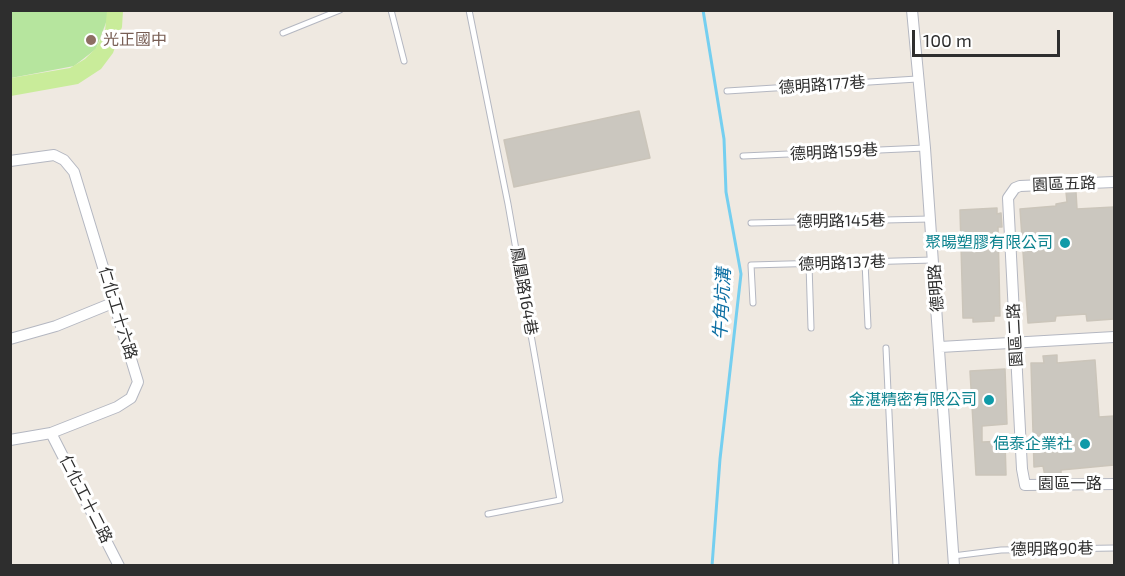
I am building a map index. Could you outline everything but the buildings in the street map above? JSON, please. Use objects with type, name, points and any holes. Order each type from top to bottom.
[{"type":"street","name":"德明路","points":[[912,10],[925,148],[954,561]]},
{"type":"street","name":"仁化工十六路","points":[[10,161],[49,155],[64,160],[71,166],[137,374],[134,394],[126,403],[51,433],[10,440]]},
{"type":"street","name":"園區五路","points":[[1015,188],[1114,182]]},
{"type":"street","name":"園區二路","points":[[1015,188],[1008,198],[1022,469],[1025,485]]},
{"type":"street","points":[[10,339],[56,326],[115,302]]},
{"type":"street","points":[[940,347],[1114,337]]},
{"type":"street","name":"仁化工十二路","points":[[51,433],[119,566]]},
{"type":"street","name":"園區一路","points":[[1025,485],[1114,484]]},
{"type":"lane","points":[[283,33],[340,10]]},
{"type":"lane","points":[[391,10],[404,61]]},
{"type":"lane","name":"鳳凰路164巷","points":[[469,10],[508,204],[560,500],[488,514]]},
{"type":"lane","name":"德明路177巷","points":[[727,91],[917,79]]},
{"type":"lane","name":"德明路159巷","points":[[743,156],[925,148]]},
{"type":"lane","name":"德明路145巷","points":[[751,223],[930,219]]},
{"type":"lane","name":"德明路137巷","points":[[753,303],[751,265],[933,260]]},
{"type":"lane","points":[[865,262],[868,326]]},
{"type":"lane","points":[[809,264],[811,328]]},
{"type":"lane","points":[[886,348],[890,477],[896,566]]},
{"type":"lane","name":"德明路90巷","points":[[954,561],[1001,550],[1114,548]]},
{"type":"green space","points":[[11,11],[107,11],[107,20],[96,49],[74,66],[11,78]]},
{"type":"green space","points":[[107,11],[123,11],[122,27],[113,53],[101,69],[78,84],[11,96],[11,78],[70,68],[85,59],[96,48],[105,31]]},
{"type":"waterway","name":"牛角坑溝","points":[[703,10],[724,139],[726,192],[741,274],[720,459],[712,566]]},
{"type":"place","name":"光正國中","points":[[91,40]]},
{"type":"place","name":"聚暘塑膠有限公司","points":[[1065,243]]},
{"type":"place","name":"金湛精密有限公司","points":[[989,400]]},
{"type":"place","name":"俋泰企業社","points":[[1085,444]]}]
